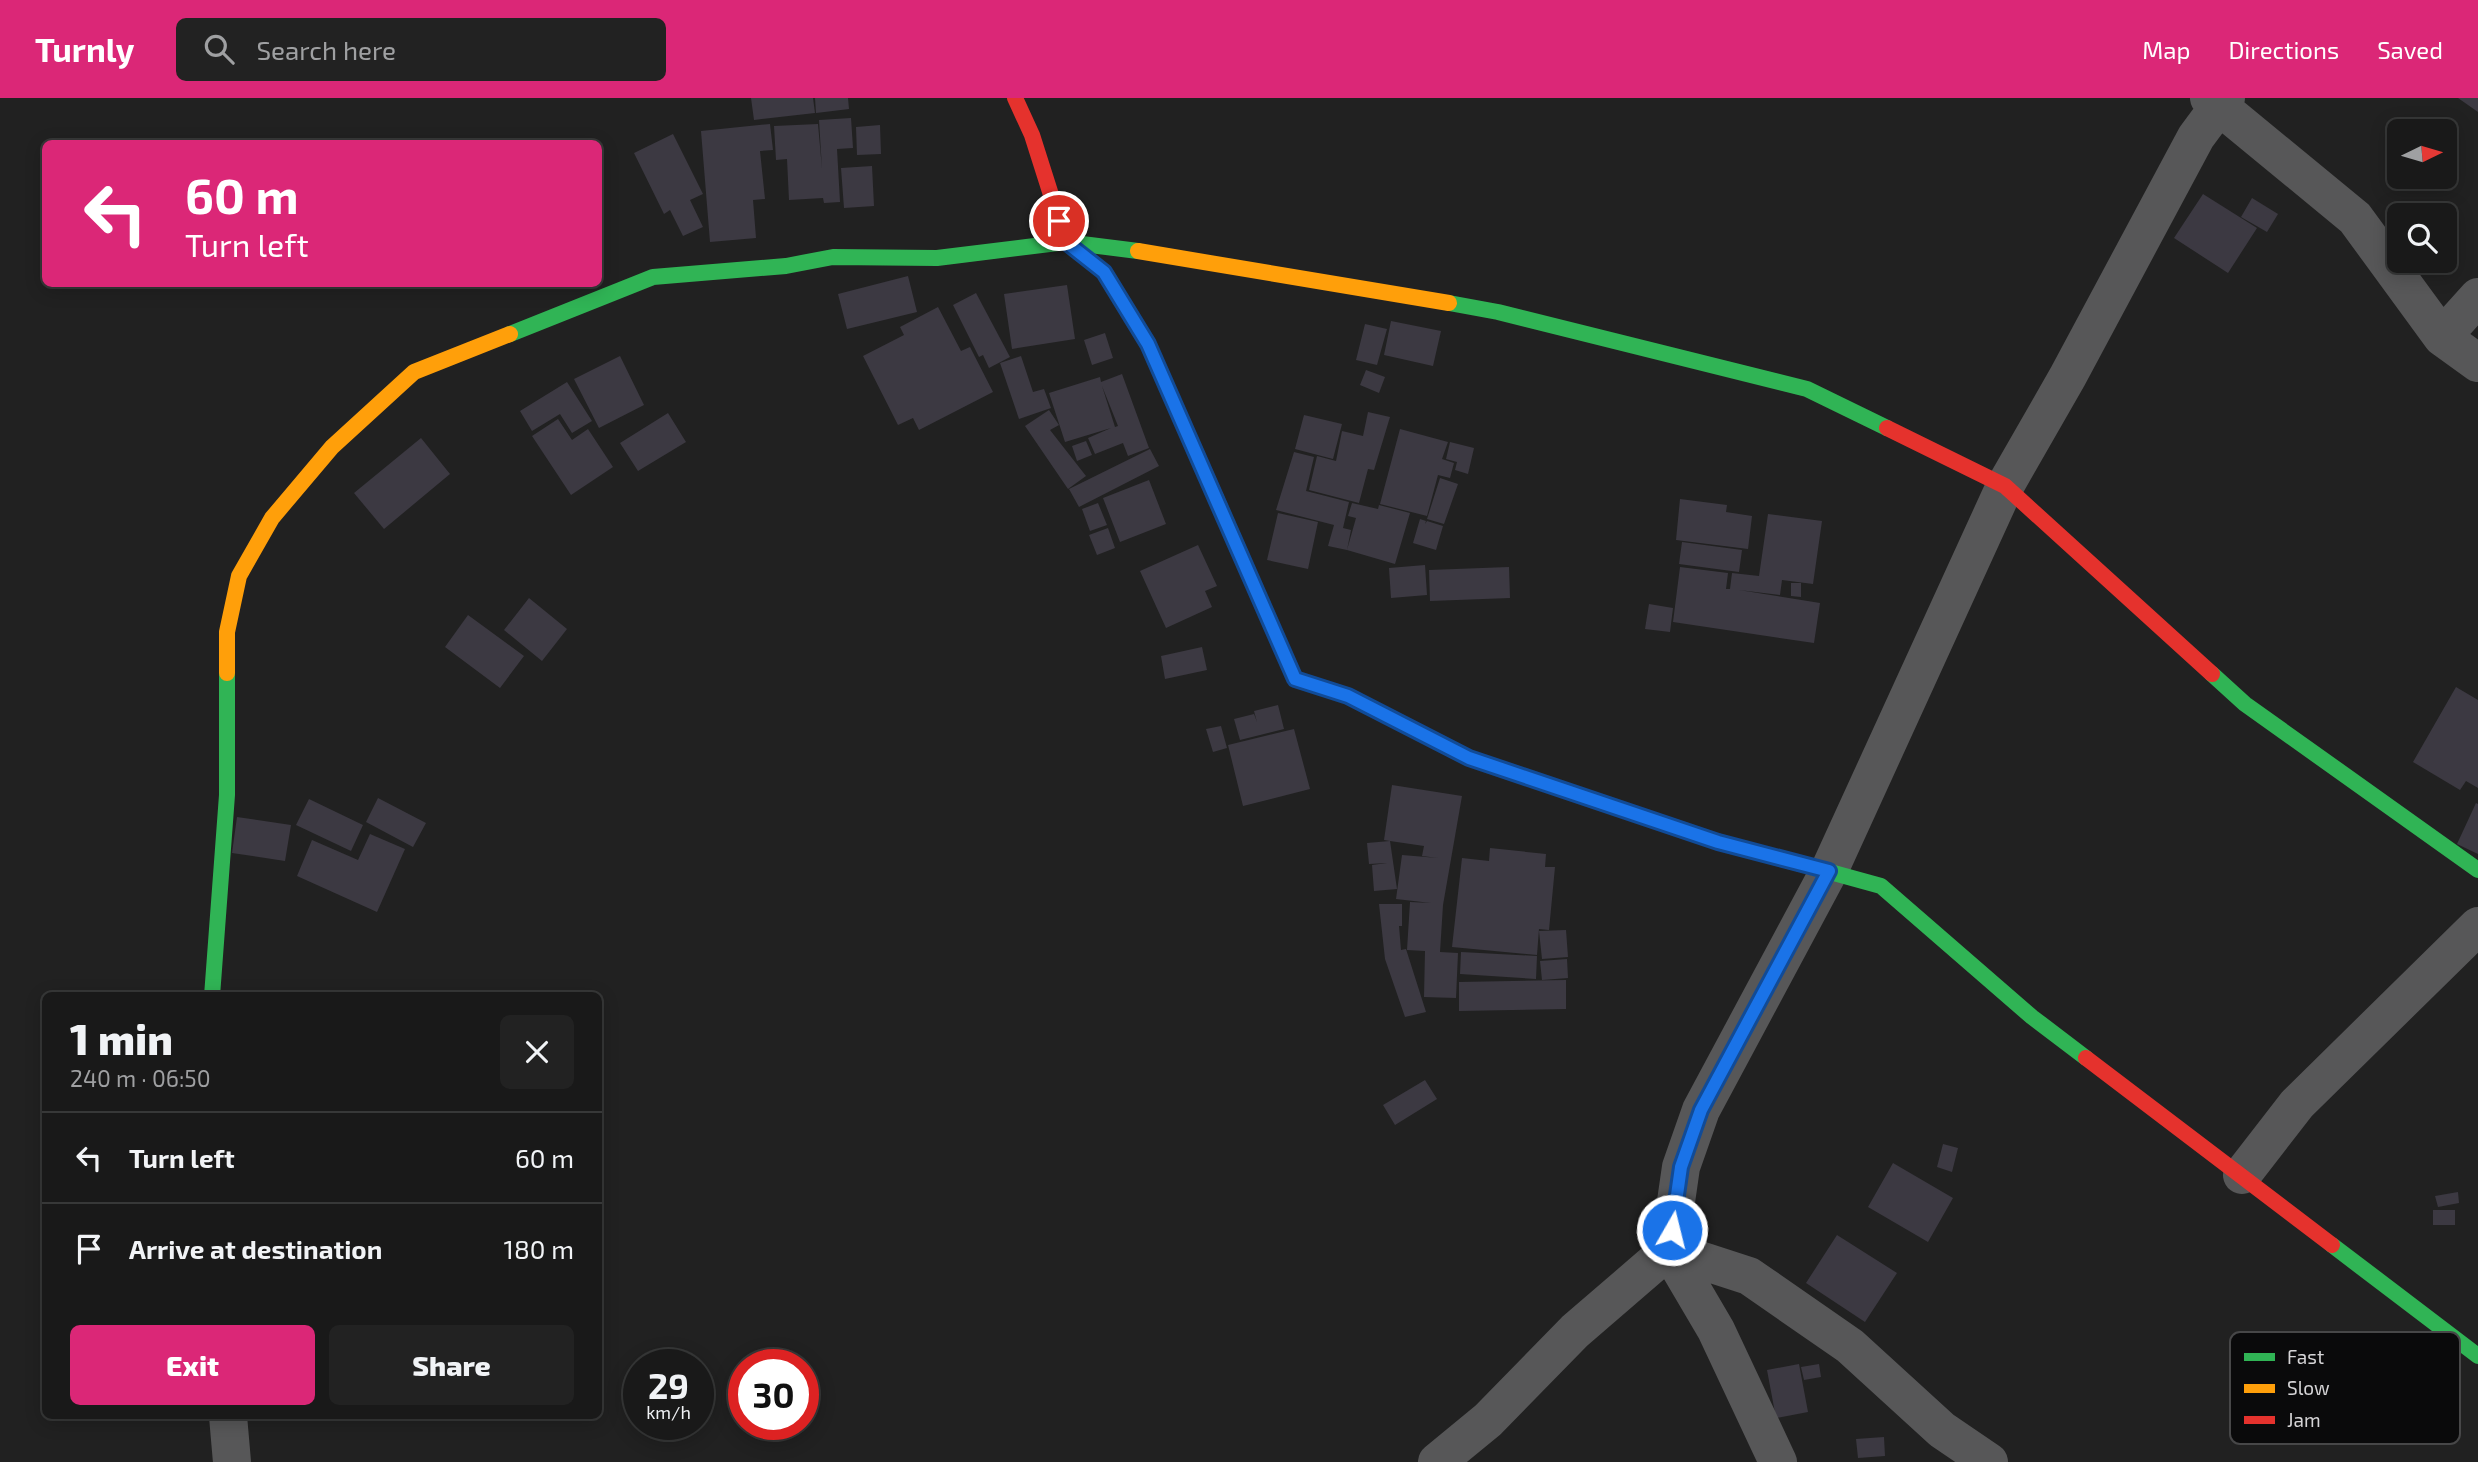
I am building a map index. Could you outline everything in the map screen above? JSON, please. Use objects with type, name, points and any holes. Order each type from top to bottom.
[{"type":"street","points":[[1015,98],[1032,135],[1066,242],[1104,272],[1148,344],[1295,679],[1348,696],[1469,758],[1718,842],[1881,886],[2032,1017],[2447,1332]]},
{"type":"street","points":[[1778,1462],[1716,1330],[1669,1250],[1681,1167],[1701,1110],[1829,871],[2005,486],[2218,101],[2355,218],[2442,337],[2478,363]]},
{"type":"street","points":[[212,992],[227,795],[227,632],[239,576],[272,518],[332,447],[414,372],[653,277],[786,266],[833,257],[937,258],[1066,242],[1102,245],[1267,271],[1498,312],[1807,389],[2005,486],[2245,704],[2478,870]]},
{"type":"street","points":[[2442,337],[2478,297]]},
{"type":"street","points":[[2242,1175],[2297,1104],[2478,926]]},
{"type":"street","points":[[1437,1462],[1488,1420],[1575,1331],[1669,1250]]},
{"type":"street","points":[[1669,1250],[1749,1276],[1850,1346],[1942,1430],[1989,1462]]},
{"type":"street","points":[[2460,1342],[2478,1356]]},
{"type":"street","points":[[228,1419],[232,1462]]},
{"type":"building","points":[[751,98],[813,98],[815,113],[754,120]]},
{"type":"building","points":[[815,98],[848,98],[849,109],[816,113]]},
{"type":"building","points":[[2458,98],[2478,98],[2478,112]]},
{"type":"building","points":[[851,118],[853,148],[837,149],[840,202],[824,203],[823,198],[789,200],[787,159],[776,160],[774,126],[818,124],[822,169],[819,120]]},
{"type":"building","points":[[770,124],[773,150],[760,151],[765,199],[753,200],[756,238],[710,242],[701,131]]},
{"type":"building","points":[[880,125],[881,154],[857,155],[856,127]]},
{"type":"building","points":[[673,134],[703,194],[690,200],[703,227],[683,236],[670,210],[664,214],[634,153]]},
{"type":"building","points":[[872,166],[874,206],[844,208],[841,168]]},
{"type":"building","points":[[2203,194],[2257,228],[2228,273],[2174,238]]},
{"type":"building","points":[[2252,198],[2278,214],[2267,232],[2241,217]]},
{"type":"building","points":[[908,276],[917,312],[847,329],[838,294]]},
{"type":"building","points":[[1067,285],[1075,339],[1012,349],[1004,294]]},
{"type":"building","points":[[976,293],[1010,357],[989,368],[983,355],[979,357],[953,305]]},
{"type":"building","points":[[938,307],[961,351],[970,347],[993,392],[919,430],[913,418],[898,425],[863,356],[904,335],[900,327]]},
{"type":"building","points":[[1391,321],[1441,331],[1433,366],[1384,355]]},
{"type":"building","points":[[1365,324],[1387,329],[1377,365],[1356,360]]},
{"type":"building","points":[[1105,333],[1113,358],[1092,365],[1084,340]]},
{"type":"building","points":[[620,356],[644,405],[599,428],[574,379]]},
{"type":"building","points":[[1021,356],[1033,392],[1044,389],[1051,408],[1019,419],[1000,363]]},
{"type":"building","points":[[1366,370],[1385,377],[1379,393],[1360,385]]},
{"type":"building","points":[[1122,374],[1149,448],[1128,456],[1123,443],[1095,454],[1088,438],[1111,428],[1065,442],[1049,393],[1100,377],[1101,382]],"holes":[[[1102,386],[1118,426],[1115,427]]]},
{"type":"building","points":[[567,382],[592,421],[572,433],[560,414],[532,431],[520,411]]},
{"type":"building","points":[[1049,410],[1059,425],[1050,430],[1086,476],[1068,489],[1025,426]]},
{"type":"building","points":[[1368,412],[1390,417],[1374,470],[1368,469],[1359,503],[1309,490],[1317,456],[1336,461],[1342,431],[1363,436]]},
{"type":"building","points":[[668,413],[686,442],[638,471],[620,443]]},
{"type":"building","points":[[1304,415],[1342,424],[1333,459],[1295,449]]},
{"type":"building","points":[[558,419],[572,440],[588,429],[613,467],[571,495],[532,436]]},
{"type":"building","points":[[1400,429],[1448,442],[1442,459],[1454,463],[1450,478],[1438,475],[1427,516],[1380,504]]},
{"type":"building","points":[[421,438],[450,474],[384,529],[354,493]]},
{"type":"building","points":[[1086,441],[1092,455],[1077,461],[1072,446]]},
{"type":"building","points":[[1450,442],[1474,448],[1468,474],[1455,470],[1457,462],[1446,459]]},
{"type":"building","points":[[1150,449],[1159,466],[1079,507],[1069,489]]},
{"type":"building","points":[[1294,452],[1314,457],[1306,491],[1349,502],[1343,528],[1351,530],[1347,550],[1328,546],[1334,525],[1276,510]]},
{"type":"building","points":[[1440,478],[1458,484],[1444,524],[1427,519]]},
{"type":"building","points":[[1149,480],[1166,524],[1120,542],[1103,498]]},
{"type":"building","points":[[1680,499],[1727,505],[1726,512],[1752,516],[1748,549],[1676,540]]},
{"type":"building","points":[[1098,503],[1107,525],[1090,531],[1082,509]]},
{"type":"building","points":[[1352,503],[1378,509],[1379,505],[1410,513],[1395,564],[1347,550],[1356,518],[1348,516]]},
{"type":"building","points":[[1278,513],[1318,522],[1308,569],[1267,560]]},
{"type":"building","points":[[1768,514],[1822,521],[1813,584],[1782,580],[1780,595],[1739,590],[1820,603],[1814,643],[1673,622],[1680,567],[1728,573],[1726,589],[1730,589],[1732,573],[1759,576]]},
{"type":"building","points":[[1420,519],[1426,521],[1425,524],[1427,521],[1443,526],[1436,550],[1413,543]]},
{"type":"building","points":[[1108,528],[1115,548],[1097,555],[1089,535]]},
{"type":"building","points":[[1682,542],[1742,550],[1739,572],[1679,564]]},
{"type":"building","points":[[1198,545],[1217,586],[1205,591],[1212,607],[1166,628],[1140,571]]},
{"type":"building","points":[[1425,565],[1427,595],[1391,598],[1389,568]]},
{"type":"building","points":[[1509,567],[1510,598],[1430,601],[1429,570]]},
{"type":"building","points":[[1791,583],[1801,583],[1801,597],[1791,596]]},
{"type":"building","points":[[529,598],[567,629],[542,661],[504,630]]},
{"type":"building","points":[[1649,604],[1673,608],[1670,632],[1645,629]]},
{"type":"building","points":[[468,615],[524,656],[500,688],[445,647]]},
{"type":"building","points":[[1202,647],[1207,670],[1165,679],[1161,656]]},
{"type":"building","points":[[2456,687],[2478,700],[2478,788],[2466,781],[2460,790],[2413,762]]},
{"type":"building","points":[[1278,705],[1284,729],[1240,740],[1234,719],[1254,714],[1257,722],[1254,711]]},
{"type":"building","points":[[1221,726],[1227,748],[1213,752],[1206,729]]},
{"type":"building","points":[[1294,729],[1310,789],[1243,806],[1228,745]]},
{"type":"building","points":[[1392,785],[1462,796],[1443,905],[1440,952],[1458,953],[1456,998],[1424,997],[1425,951],[1407,950],[1410,902],[1431,903],[1396,899],[1402,855],[1438,858],[1422,856],[1424,846],[1384,840]]},
{"type":"building","points":[[378,798],[426,823],[413,847],[366,822]]},
{"type":"building","points":[[309,799],[363,825],[351,851],[296,825]]},
{"type":"building","points":[[2476,803],[2478,804],[2478,854],[2457,844]]},
{"type":"building","points":[[237,817],[291,825],[285,861],[232,853]]},
{"type":"building","points":[[370,834],[405,849],[377,912],[297,876],[312,840],[358,860]]},
{"type":"building","points":[[1390,841],[1397,889],[1374,891],[1372,865],[1387,863],[1369,864],[1367,843]]},
{"type":"building","points":[[1490,848],[1546,854],[1545,867],[1555,867],[1549,930],[1539,929],[1537,955],[1452,947],[1462,858],[1489,861]]},
{"type":"building","points":[[1379,904],[1402,904],[1402,926],[1399,926],[1401,950],[1406,949],[1426,1012],[1405,1017],[1385,959]]},
{"type":"building","points":[[1566,930],[1568,957],[1542,959],[1539,931]]},
{"type":"building","points":[[1461,952],[1537,956],[1536,979],[1460,974]]},
{"type":"building","points":[[1567,959],[1568,978],[1542,980],[1540,961]]},
{"type":"building","points":[[1566,980],[1566,1009],[1459,1011],[1459,982]]},
{"type":"building","points":[[1425,1080],[1437,1099],[1395,1125],[1383,1105]]},
{"type":"building","points":[[1943,1144],[1958,1148],[1952,1172],[1937,1167]]},
{"type":"building","points":[[1893,1163],[1953,1198],[1928,1242],[1868,1207]]},
{"type":"building","points":[[2458,1192],[2459,1203],[2438,1207],[2435,1196]]},
{"type":"building","points":[[2433,1210],[2455,1210],[2455,1225],[2433,1225]]},
{"type":"building","points":[[1837,1235],[1897,1273],[1865,1322],[1806,1283]]},
{"type":"building","points":[[1799,1364],[1808,1412],[1776,1418],[1767,1370]]},
{"type":"building","points":[[1819,1364],[1821,1377],[1804,1380],[1801,1367]]},
{"type":"building","points":[[1884,1437],[1885,1456],[1858,1458],[1856,1439]]},
{"type":"traffic: fast","points":[[510,334],[653,277],[786,266],[833,257],[937,258],[1066,242],[1138,251]]},
{"type":"traffic: fast","points":[[1449,303],[1498,312],[1807,389],[1887,428]]},
{"type":"traffic: fast","points":[[1216,498],[1295,679],[1348,696],[1445,746]]},
{"type":"traffic: fast","points":[[212,992],[227,795],[227,673]]},
{"type":"traffic: fast","points":[[2212,674],[2245,704],[2478,870]]},
{"type":"traffic: fast","points":[[1812,867],[1881,886],[2032,1017],[2086,1058]]},
{"type":"traffic: fast","points":[[2332,1245],[2446,1332]]},
{"type":"traffic: fast","points":[[2460,1342],[2478,1356]]},
{"type":"traffic: slow","points":[[1138,251],[1449,303]]},
{"type":"traffic: slow","points":[[227,673],[227,632],[239,576],[272,518],[332,447],[414,372],[510,334]]},
{"type":"traffic: jam","points":[[1015,98],[1032,135],[1066,242],[1104,272],[1148,344],[1216,498]]},
{"type":"traffic: jam","points":[[1887,428],[2005,486],[2212,674]]},
{"type":"traffic: jam","points":[[1445,746],[1469,758],[1718,842],[1812,867]]},
{"type":"traffic: jam","points":[[2086,1058],[2332,1245]]},
{"type":"route","points":[[1059,221],[1066,242],[1104,272],[1148,344],[1295,679],[1348,696],[1469,758],[1718,842],[1829,871],[1701,1110],[1681,1167],[1672,1230]]}]
